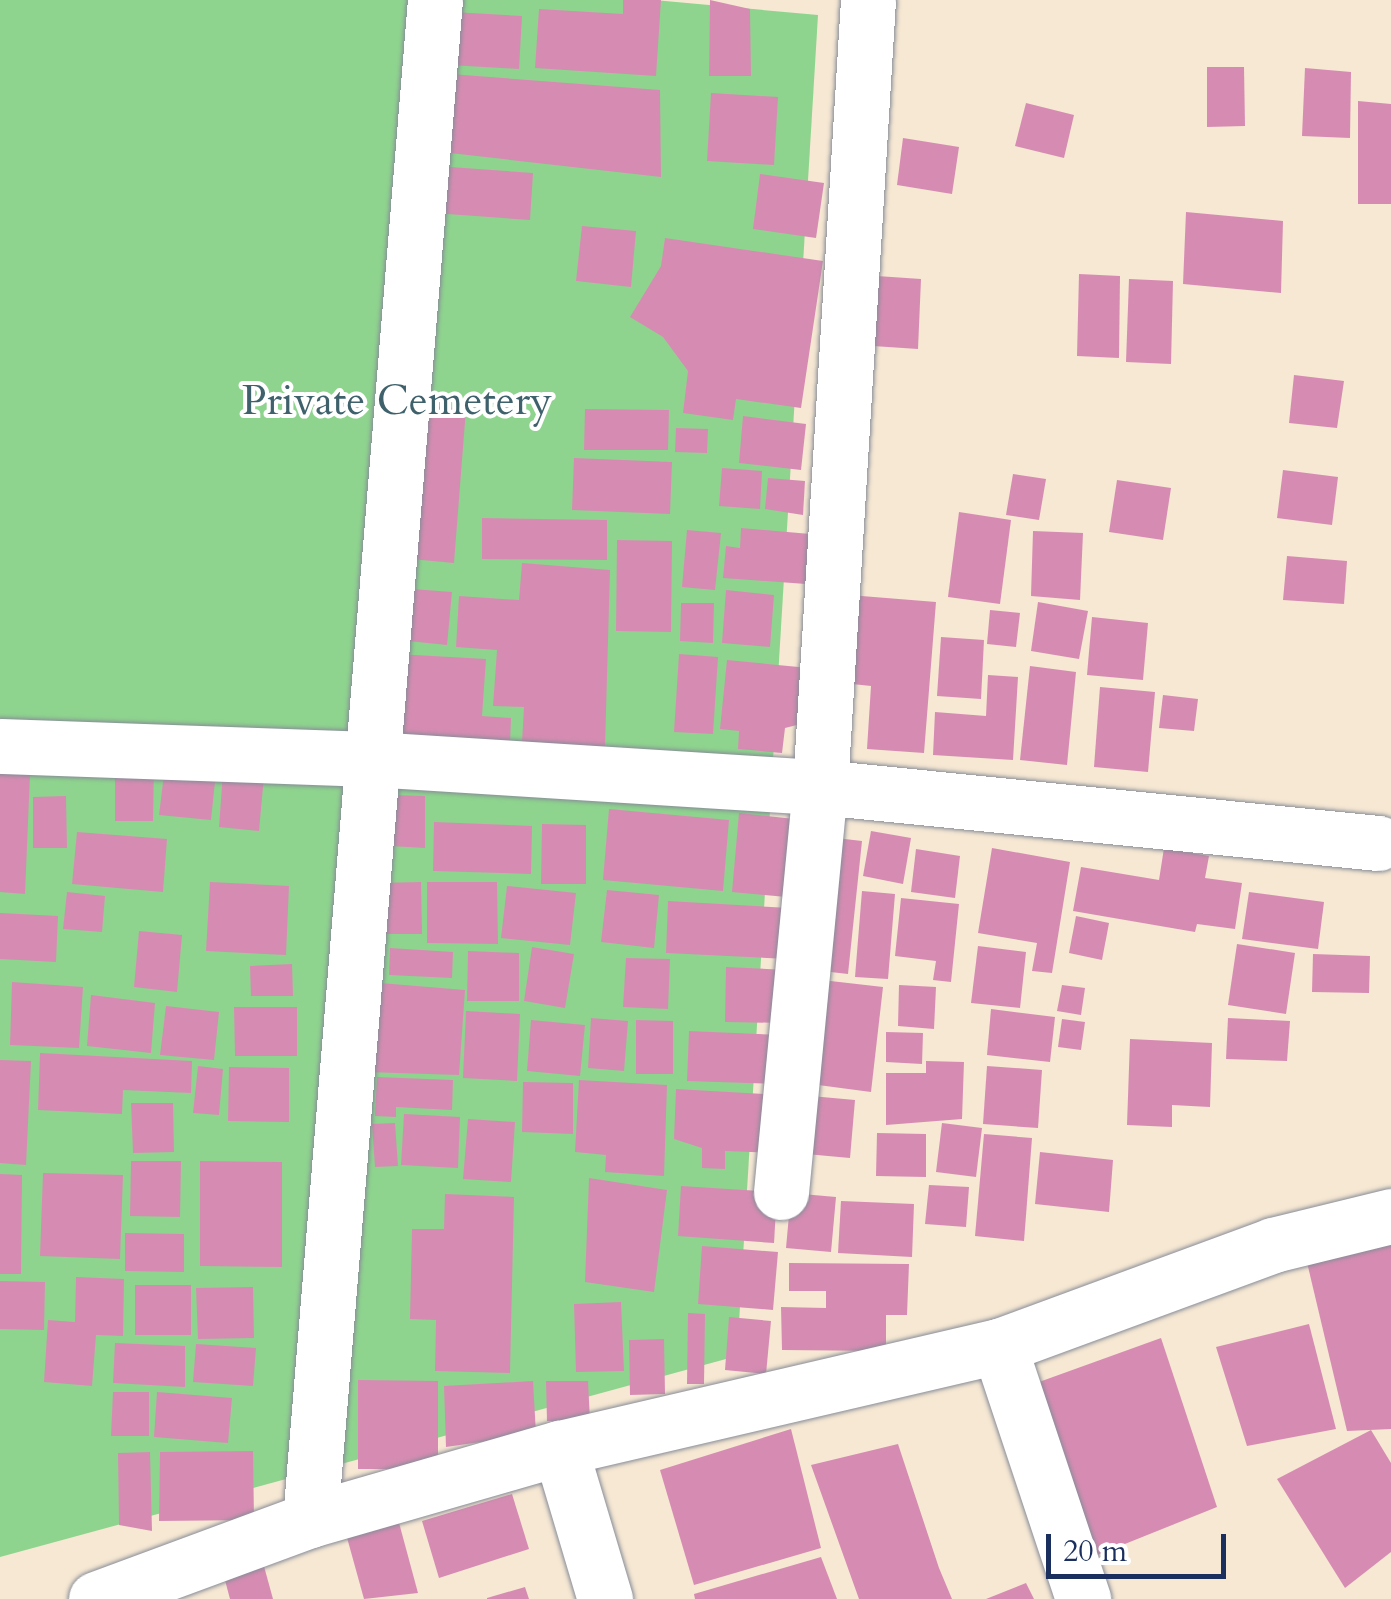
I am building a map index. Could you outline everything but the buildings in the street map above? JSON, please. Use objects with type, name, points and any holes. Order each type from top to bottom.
[{"type":"street","points":[[310,1520],[436,0]]},
{"type":"street","points":[[781,1192],[820,787],[868,0]]},
{"type":"street","points":[[0,746],[371,759],[820,787],[1378,844]]},
{"type":"street","points":[[96,1599],[310,1520],[560,1448],[998,1346],[1273,1245],[1391,1216]]},
{"type":"street","points":[[998,1346],[1083,1599]]},
{"type":"street","points":[[560,1448],[605,1599]]},
{"type":"green space","name":"Private Cemetery","points":[[0,0],[654,0],[818,15],[737,1356],[0,1557]]}]
